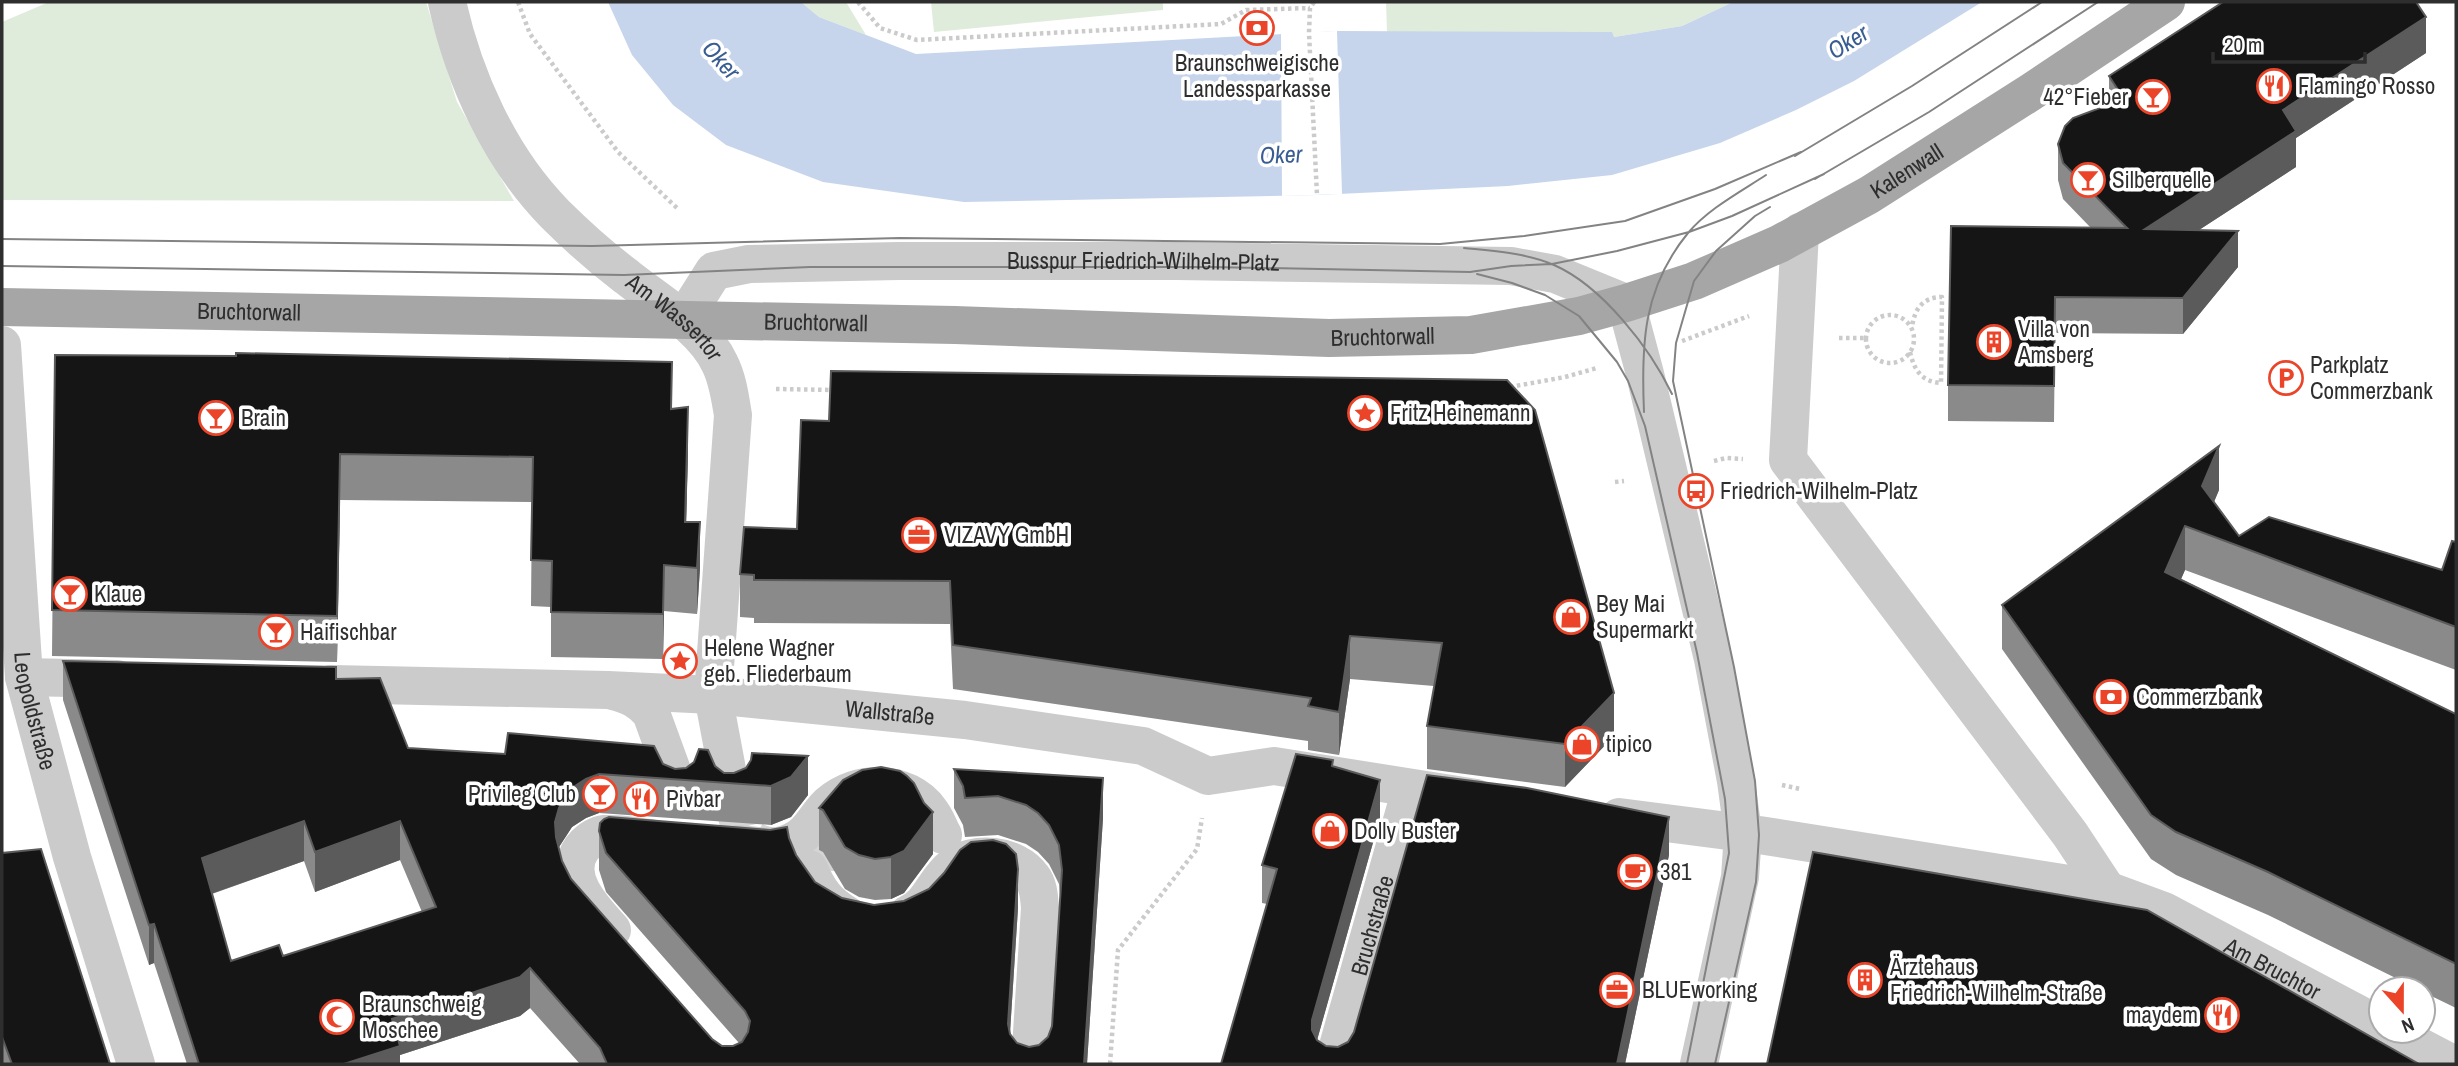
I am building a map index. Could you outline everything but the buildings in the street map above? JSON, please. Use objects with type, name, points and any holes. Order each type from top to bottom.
[{"type":"main road","name":"Kalenwall","points":[[1626,303],[1694,281],[1779,244],[1869,195],[2166,2]]},
{"type":"main road","name":"Bruchtorwall","points":[[2,307],[956,325],[1329,338],[1443,336],[1530,326],[1626,303]]},
{"type":"street","name":"Am Wassertor","points":[[447,2],[458,44],[475,90],[517,168],[568,226],[624,275],[683,320],[705,342],[719,362],[729,387],[733,415],[713,695],[731,791]]},
{"type":"street","points":[[1800,232],[1788,460],[2062,823],[2107,890]]},
{"type":"street","name":"Busspur Friedrich-Wilhelm-Platz","points":[[683,320],[714,271],[749,264],[899,261],[1511,266],[1555,274],[1626,303]]},
{"type":"street","points":[[1626,303],[1713,659],[1743,834],[1740,877],[1699,1064]]},
{"type":"street","name":"Leopoldstraße","points":[[2,345],[24,677],[72,857],[136,1064]]},
{"type":"street","points":[[24,677],[149,680]]},
{"type":"street","name":"Wallstraße","points":[[302,683],[713,695],[965,720],[1143,746],[1209,776]]},
{"type":"street","points":[[608,690],[628,695],[643,703],[651,713],[678,787]]},
{"type":"street","points":[[1209,776],[1274,766],[1505,802]]},
{"type":"street","points":[[632,954],[580,890],[576,869],[578,854],[595,837],[606,834],[772,847],[788,844],[807,831],[827,806],[846,792],[868,786],[891,787],[913,795],[930,810],[943,835]]},
{"type":"street","name":"Bruchstraße","points":[[1333,1064],[1411,789]]},
{"type":"street","points":[[1586,813],[1743,834],[2107,890]]},
{"type":"street","points":[[809,870],[818,890],[832,906],[851,919],[873,923],[895,920],[915,911],[931,895],[942,876],[965,859],[1003,859],[1020,865],[1032,876],[1039,891],[1040,908],[1030,1064]]},
{"type":"street","name":"Am Bruchtor","points":[[2107,890],[2164,911],[2367,1019]]},
{"type":"street","points":[[2417,1045],[2453,1064]]},
{"type":"path","points":[[518,2],[530,34],[618,152],[677,208]]},
{"type":"path","points":[[858,2],[880,28],[917,40],[1221,24],[1246,10],[1310,8]]},
{"type":"path","points":[[1246,2],[1246,10]]},
{"type":"path","points":[[1314,2],[1310,8],[1309,33],[1317,195]]},
{"type":"path","points":[[1910,352],[1913,364],[1922,378],[1941,383],[1942,297],[1931,297],[1923,302],[1913,316],[1914,340],[1910,352],[1901,361],[1889,363],[1877,359],[1869,351],[1866,338],[1870,326],[1879,318],[1891,315],[1903,318],[1912,328]]},
{"type":"path","points":[[1847,338],[1866,338]]},
{"type":"path","points":[[1941,342],[1950,342]]},
{"type":"path","points":[[1503,388],[1566,377],[1640,355]]},
{"type":"path","points":[[729,387],[844,390]]},
{"type":"path","points":[[1111,1064],[1118,950],[1197,849],[1209,776]]},
{"type":"green space","points":[[49,2],[426,2],[457,102],[514,201],[2,200],[2,22]]},
{"type":"green space","points":[[801,2],[846,2],[866,35],[819,17]]},
{"type":"green space","points":[[931,2],[1163,2],[1163,10],[934,32]]},
{"type":"green space","points":[[1386,2],[1733,2],[1682,26],[1614,37],[1611,32],[1387,32]]},
{"type":"water","name":"Oker","points":[[608,2],[801,2],[819,17],[916,54],[1337,31],[1612,32],[1614,37],[1682,26],[1733,2],[1982,2],[1854,81],[1796,110],[1720,143],[1612,175],[1508,186],[1317,195],[964,202],[823,182],[726,145],[673,105],[632,55]]},
{"type":"pier","points":[[1337,31],[1342,194],[1282,196],[1281,33]]},
{"type":"tunnel","points":[[731,791],[741,833],[758,843],[772,847],[872,855]]},
{"type":"tram line","points":[[1795,156],[1912,86],[2042,2]]},
{"type":"tram line","points":[[1815,179],[1929,112],[2098,2]]},
{"type":"tram line","points":[[2,239],[592,246],[900,238],[1440,244],[1524,236],[1625,221],[1715,189],[1801,152]]},
{"type":"tram line","points":[[2,266],[624,275],[810,267],[1212,267],[1470,272],[1552,264],[1617,251],[1689,232],[1732,216],[1824,174]]},
{"type":"tram line","points":[[1644,412],[1645,340],[1648,318],[1662,275],[1673,254],[1696,224],[1725,201],[1766,175]]},
{"type":"tram line","points":[[1715,1064],[1756,882],[1759,835],[1755,781],[1734,667],[1673,381],[1676,343],[1694,281],[1716,251],[1755,216],[1770,207]]},
{"type":"tram line","points":[[1464,248],[1533,258],[1572,275],[1590,288],[1623,320],[1651,357],[1672,394]]},
{"type":"tram line","points":[[1477,274],[1545,295],[1579,316],[1617,362],[1628,381],[1645,426],[1697,653],[1725,799],[1729,853],[1687,1064]]},
{"type":"place","name":"Braunschweigische Landessparkasse","points":[[1257,28]]},
{"type":"place","name":"Flamingo Rosso","points":[[2274,86]]},
{"type":"place","name":"42°Fieber","points":[[2153,97]]},
{"type":"place","name":"Silberquelle","points":[[2088,180]]},
{"type":"place","name":"Villa von Amsberg","points":[[1994,342]]},
{"type":"place","name":"Parkplatz Commerzbank","points":[[2286,378]]},
{"type":"place","name":"Fritz Heinemann","points":[[1365,413]]},
{"type":"place","name":"Brain","points":[[216,418]]},
{"type":"place","name":"Friedrich-Wilhelm-Platz","points":[[1696,491]]},
{"type":"place","name":"VIZAVY GmbH","points":[[919,535]]},
{"type":"place","name":"Klaue","points":[[70,594]]},
{"type":"place","name":"Bey Mai Supermarkt","points":[[1571,617]]},
{"type":"place","name":"Haifischbar","points":[[276,632]]},
{"type":"place","name":"Helene Wagner geb. Fliederbaum","points":[[680,661]]},
{"type":"place","name":"Commerzbank","points":[[2111,697]]},
{"type":"place","name":"tipico","points":[[1582,744]]},
{"type":"place","name":"Privileg Club","points":[[600,794]]},
{"type":"place","name":"Pivbar","points":[[641,799]]},
{"type":"place","name":"Dolly Buster","points":[[1330,831]]},
{"type":"place","name":"381","points":[[1635,872]]},
{"type":"place","name":"Ärztehaus Friedrich-Wilhelm-Straße","points":[[1865,980]]},
{"type":"place","name":"BLUEworking","points":[[1617,990]]},
{"type":"place","name":"maydem","points":[[2222,1015]]},
{"type":"place","name":"Braunschweig Moschee","points":[[337,1017]]}]
